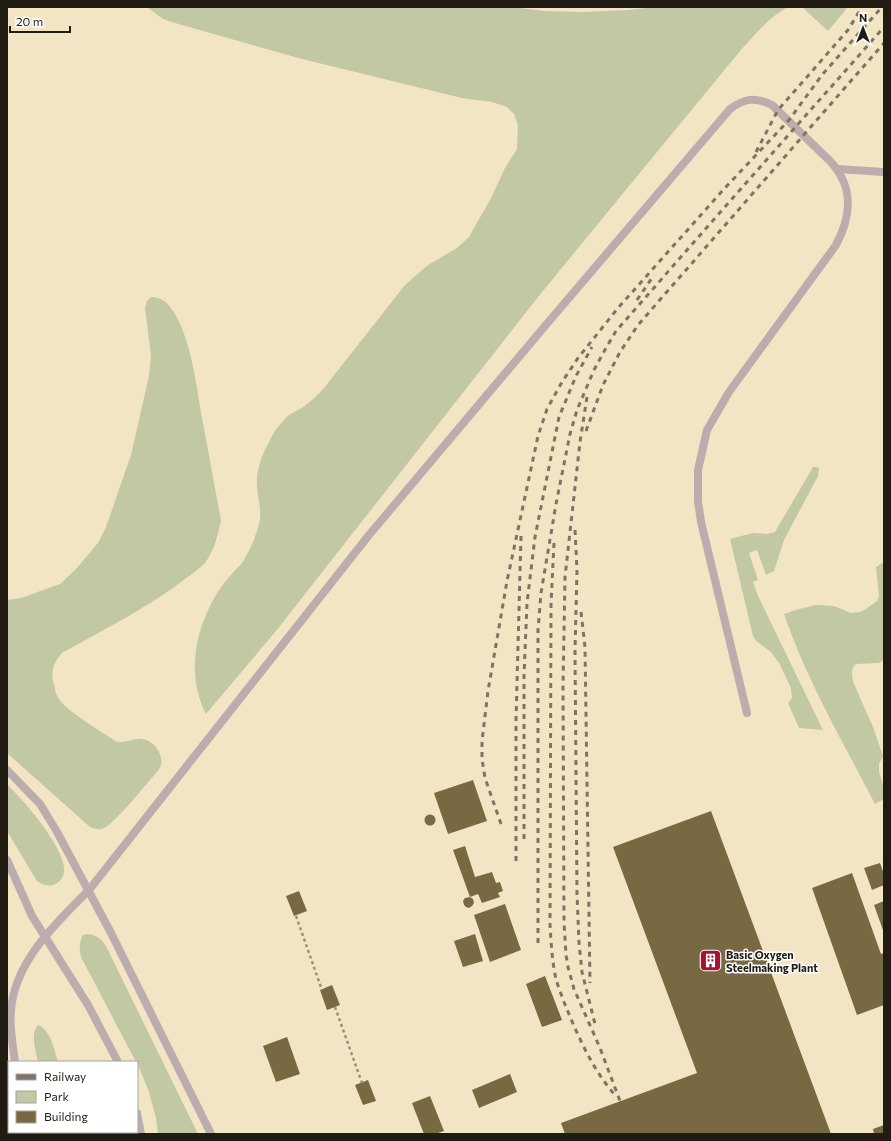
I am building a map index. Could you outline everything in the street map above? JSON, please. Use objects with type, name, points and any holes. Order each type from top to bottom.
[{"type":"lane","points":[[15,1061],[11,1021],[13,994],[17,982],[44,936],[54,924],[89,890],[369,536],[730,109],[740,102],[762,100],[772,105],[789,120],[837,169],[846,184],[849,200],[846,221],[836,245],[728,392],[707,430],[698,470],[698,501],[701,522],[747,713]]},
{"type":"lane","points":[[837,169],[884,172]]},
{"type":"lane","points":[[7,770],[40,804],[56,830],[89,890],[212,1134]]},
{"type":"lane","points":[[7,860],[32,916],[88,1005],[117,1061]]},
{"type":"lane","points":[[138,1118],[141,1134]]},
{"type":"path","points":[[296,916],[322,990]]},
{"type":"path","points":[[335,1008],[362,1083]]},
{"type":"shaded area","points":[[7,7],[884,7],[884,1134],[7,1134]]},
{"type":"green space","points":[[147,7],[511,7],[544,11],[584,12],[656,7],[789,7],[768,21],[740,51],[542,292],[276,631],[206,714],[199,698],[196,681],[195,664],[201,630],[207,613],[215,598],[226,580],[242,563],[256,534],[260,519],[257,474],[262,457],[271,439],[286,418],[305,406],[324,388],[405,285],[428,265],[457,248],[469,237],[491,198],[505,168],[517,149],[518,125],[514,114],[507,107],[492,102],[462,98],[302,59],[163,19]]},
{"type":"green space","points":[[802,7],[848,7],[828,31]]},
{"type":"green space","points":[[151,297],[162,300],[171,308],[178,319],[188,344],[221,520],[213,548],[202,566],[153,601],[62,653],[54,666],[52,677],[57,695],[69,710],[117,742],[142,739],[150,742],[157,748],[161,756],[160,768],[130,804],[107,826],[99,829],[90,827],[7,753],[7,600],[21,598],[60,584],[76,569],[98,543],[106,527],[131,455],[149,376],[151,355],[145,308],[147,301]]},
{"type":"green space","points":[[813,467],[819,468],[818,476],[784,540],[774,571],[766,575],[757,550],[749,553],[758,580],[753,582],[758,596],[823,730],[799,728],[788,703],[792,698],[791,688],[779,663],[771,652],[756,641],[753,636],[730,539],[753,533],[767,534],[775,532]]},
{"type":"green space","points":[[884,562],[884,659],[879,663],[856,664],[852,673],[854,684],[873,727],[883,756],[879,764],[879,772],[883,785],[884,797],[875,804],[814,687],[784,614],[816,605],[834,606],[851,613],[860,612],[866,609],[877,601],[879,596],[876,567]]},
{"type":"green space","points":[[7,784],[41,823],[56,846],[64,867],[64,874],[59,882],[54,885],[42,884],[37,881],[7,831]]},
{"type":"green space","points":[[83,935],[94,935],[106,946],[198,1134],[158,1134],[156,1118],[149,1092],[138,1061],[135,1061],[81,957],[80,948]]},
{"type":"green space","points":[[38,1025],[42,1027],[49,1035],[58,1061],[38,1061],[34,1038]]},
{"type":"building","points":[[473,780],[487,821],[448,834],[434,793]]},
{"type":"building","name":"Basic Oxygen Steelmaking Plant","points":[[711,811],[831,1134],[565,1134],[561,1123],[697,1073],[613,847]]},
{"type":"building","points":[[428,815],[432,815],[434,816],[434,824],[428,825],[425,822],[425,818]]},
{"type":"building","points":[[465,846],[475,877],[492,872],[496,883],[500,882],[503,891],[498,893],[500,897],[482,903],[478,894],[470,897],[453,850]]},
{"type":"building","points":[[880,863],[884,874],[884,885],[872,890],[864,868]]},
{"type":"building","points":[[852,873],[881,954],[884,953],[884,1005],[857,1015],[812,888]]},
{"type":"building","points":[[299,891],[307,911],[294,916],[286,896]]},
{"type":"building","points":[[470,897],[473,899],[474,903],[469,908],[464,905],[463,901],[465,898]]},
{"type":"building","points":[[884,901],[884,933],[874,905]]},
{"type":"building","points":[[505,904],[521,950],[490,962],[474,915]]},
{"type":"building","points":[[475,934],[483,961],[463,967],[454,941]]},
{"type":"building","points":[[545,976],[562,1020],[542,1027],[526,984]]},
{"type":"building","points":[[332,985],[340,1005],[327,1010],[320,990]]},
{"type":"building","points":[[287,1037],[300,1074],[276,1082],[263,1046]]},
{"type":"building","points":[[510,1074],[517,1092],[479,1108],[472,1090]]},
{"type":"building","points":[[368,1080],[376,1101],[363,1105],[355,1085]]},
{"type":"building","points":[[430,1096],[444,1131],[435,1134],[424,1134],[412,1103]]},
{"type":"building","points":[[884,1125],[884,1134],[874,1134],[873,1129]]},
{"type":"railway","points":[[756,152],[778,110],[848,30],[862,7]]},
{"type":"railway","points":[[501,824],[485,778],[482,759],[482,741],[488,691],[507,581],[538,436],[547,409],[562,382],[578,358],[618,308],[724,189],[789,120],[822,75],[882,7]]},
{"type":"railway","points":[[538,943],[538,630],[541,593],[556,504],[570,434],[577,410],[594,370],[616,331],[884,27]]},
{"type":"railway","points":[[586,431],[603,385],[620,352],[638,325],[884,43]]},
{"type":"railway","points":[[637,300],[654,275]]},
{"type":"railway","points":[[524,839],[524,676],[527,603],[535,537],[559,417],[576,376],[592,347]]},
{"type":"railway","points":[[587,397],[580,442],[565,577],[563,686],[564,923],[566,955],[574,989],[600,1048],[620,1101]]},
{"type":"railway","points":[[575,530],[577,570],[575,651],[577,894],[579,943],[582,972],[596,1028]]},
{"type":"railway","points":[[516,861],[516,720],[521,536]]},
{"type":"railway","points":[[554,543],[551,604],[550,924],[553,958],[556,979],[580,1039],[592,1063],[615,1095]]},
{"type":"railway","points":[[581,612],[585,647],[590,983]]},
{"type":"place","name":"Basic Oxygen Steelmaking Plant","points":[[711,960]]}]
